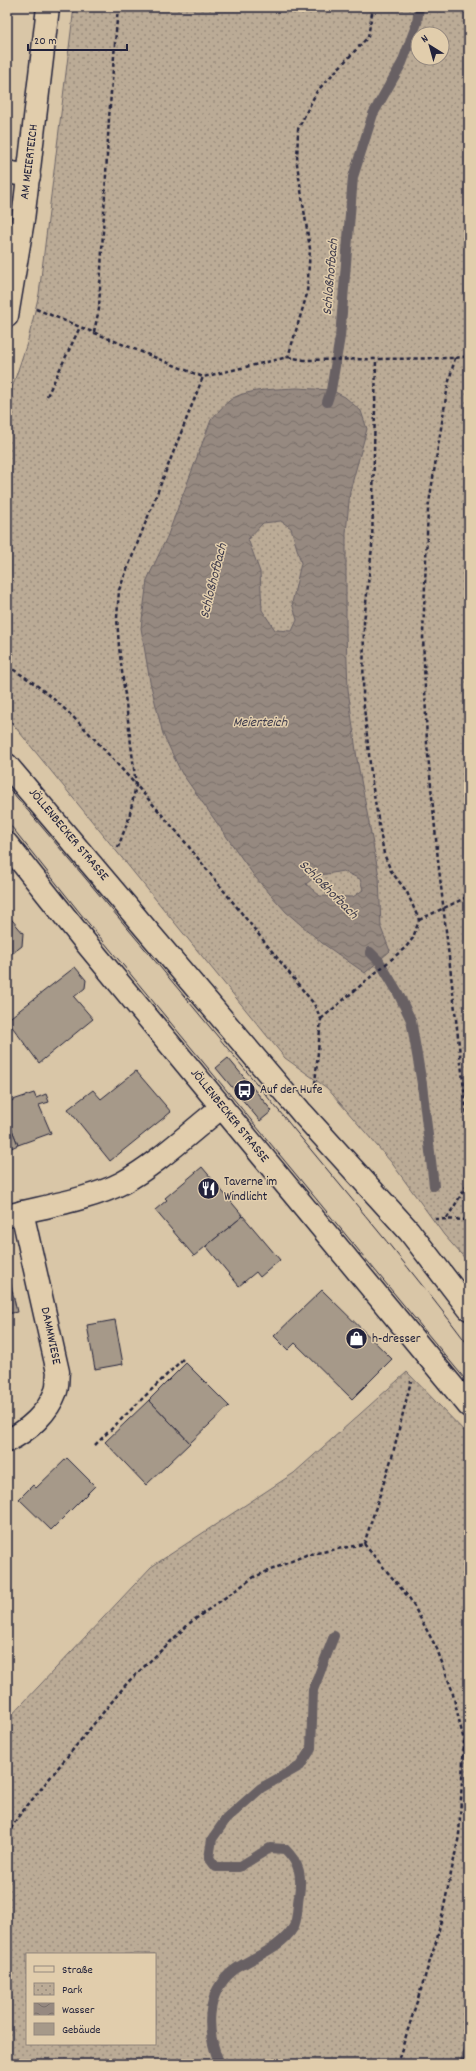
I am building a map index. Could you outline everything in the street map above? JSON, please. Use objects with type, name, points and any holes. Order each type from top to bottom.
[{"type":"main road","name":"AM MEIERTEICH","points":[[9,308],[29,176],[48,7]]},
{"type":"main road","points":[[7,172],[29,176]]},
{"type":"main road","name":"JÖLLENBECKER STRASSE","points":[[7,764],[302,1113],[410,1231],[469,1309]]},
{"type":"main road","name":"JÖLLENBECKER STRASSE","points":[[7,844],[69,922],[469,1406]]},
{"type":"main road","points":[[15,1214],[98,1193],[121,1184],[142,1170],[222,1107]]},
{"type":"main road","name":"DAMMWIESE","points":[[7,1441],[28,1428],[41,1416],[51,1402],[57,1389],[58,1372],[15,1214]]},
{"type":"path","points":[[94,332],[99,309],[118,7]]},
{"type":"path","points":[[288,357],[308,294],[310,249],[297,164],[298,129],[317,91],[368,37],[373,7]]},
{"type":"path","points":[[9,308],[94,332],[202,377],[288,357],[304,360],[362,360],[455,358],[469,356]]},
{"type":"path","points":[[47,396],[80,327]]},
{"type":"path","points":[[455,358],[448,385],[428,509],[423,636],[427,744],[443,908],[468,1112],[469,1134]]},
{"type":"path","points":[[321,1019],[398,955],[413,938],[419,920],[407,892],[392,871],[384,854],[372,783],[363,698],[364,622],[372,539],[376,359]]},
{"type":"path","points":[[112,888],[114,861],[119,841],[129,818],[136,785],[119,647],[117,618],[119,590],[202,377]]},
{"type":"path","points":[[7,666],[45,691],[73,716],[136,785],[177,832],[314,1004],[321,1019],[315,1087]]},
{"type":"path","points":[[419,920],[469,896]]},
{"type":"path","points":[[447,1218],[469,1182]]},
{"type":"path","points":[[432,1218],[469,1220]]},
{"type":"path","points":[[95,1445],[185,1357]]},
{"type":"path","points":[[364,1544],[392,1456],[412,1380]]},
{"type":"path","points":[[7,1835],[18,1817],[128,1682],[191,1622],[254,1577],[306,1555],[364,1544]]},
{"type":"path","points":[[364,1544],[410,1600],[437,1649],[452,1690],[464,1741],[459,1836],[437,1939],[396,2064]]},
{"type":"green space","points":[[74,7],[469,7],[469,1263],[444,1235],[391,1162],[327,1088],[285,1058],[7,717],[7,403],[28,340],[39,294]]},
{"type":"green space","points":[[407,1372],[469,1436],[469,2064],[7,2064],[7,1720],[151,1567],[294,1473]]},
{"type":"water","name":"Meierteich","points":[[297,388],[331,390],[345,397],[361,411],[367,429],[350,491],[346,533],[346,633],[348,689],[357,759],[379,876],[381,928],[390,951],[365,973],[322,943],[286,912],[255,877],[181,772],[163,734],[150,682],[141,628],[147,580],[167,537],[211,420],[221,408],[233,398],[240,395],[256,391]],"holes":[[[281,521],[291,528],[301,563],[292,603],[297,620],[292,631],[275,630],[262,610],[260,572],[248,539],[263,523]],[[343,871],[360,879],[363,890],[353,897],[320,896],[306,884],[316,876]]]},
{"type":"building","points":[[7,914],[23,933],[22,946],[13,953],[7,953]]},
{"type":"building","points":[[75,967],[86,980],[85,988],[74,997],[93,1019],[39,1063],[7,1020]]},
{"type":"building","points":[[228,1058],[272,1111],[260,1121],[216,1068]]},
{"type":"building","points":[[136,1071],[171,1112],[110,1161],[68,1109],[93,1090],[101,1099]]},
{"type":"building","points":[[34,1093],[36,1098],[46,1094],[49,1102],[39,1105],[51,1133],[18,1145],[7,1117],[7,1102]]},
{"type":"building","points":[[7,1117],[18,1145],[7,1150]]},
{"type":"building","points":[[202,1167],[243,1216],[194,1256],[155,1210],[167,1200],[165,1198]]},
{"type":"building","points":[[243,1216],[280,1260],[260,1277],[256,1272],[239,1286],[206,1246]]},
{"type":"building","points":[[7,1267],[17,1312],[7,1314]]},
{"type":"building","points":[[322,1290],[392,1359],[352,1399],[295,1343],[288,1350],[274,1336]]},
{"type":"building","points":[[115,1320],[123,1364],[95,1369],[87,1325]]},
{"type":"building","points":[[186,1363],[229,1406],[190,1443],[149,1400]]},
{"type":"building","points":[[149,1400],[190,1443],[146,1485],[105,1442]]},
{"type":"building","points":[[67,1458],[95,1486],[51,1530],[19,1499],[33,1485],[36,1488]]},
{"type":"waterway","name":"Schloßhofbach","points":[[327,402],[331,390],[340,337],[353,177],[373,114],[402,63],[417,23],[419,7]]},
{"type":"waterway","name":"Schloßhofbach","points":[[370,952],[379,961],[397,991],[411,1020],[422,1084],[434,1186]]},
{"type":"waterway","name":"Schloßhofbach","points":[[220,2064],[215,2052],[210,2027],[210,2014],[217,1990],[224,1979],[234,1970],[274,1947],[288,1935],[296,1921],[300,1876],[297,1865],[285,1849],[270,1848],[239,1867],[216,1867],[209,1858],[212,1839],[226,1819],[261,1788],[300,1766],[311,1749],[313,1690],[334,1636]]},
{"type":"waterway","points":[[464,2064],[469,2051]]},
{"type":"tram line","points":[[7,786],[229,1050],[408,1267],[469,1346]]},
{"type":"tram line","points":[[7,821],[80,913],[469,1384]]},
{"type":"place","name":"Auf der Hufe","points":[[245,1090]]},
{"type":"place","name":"Taverne im Windlicht","points":[[209,1189]]},
{"type":"place","name":"h-dresser","points":[[357,1339]]}]
